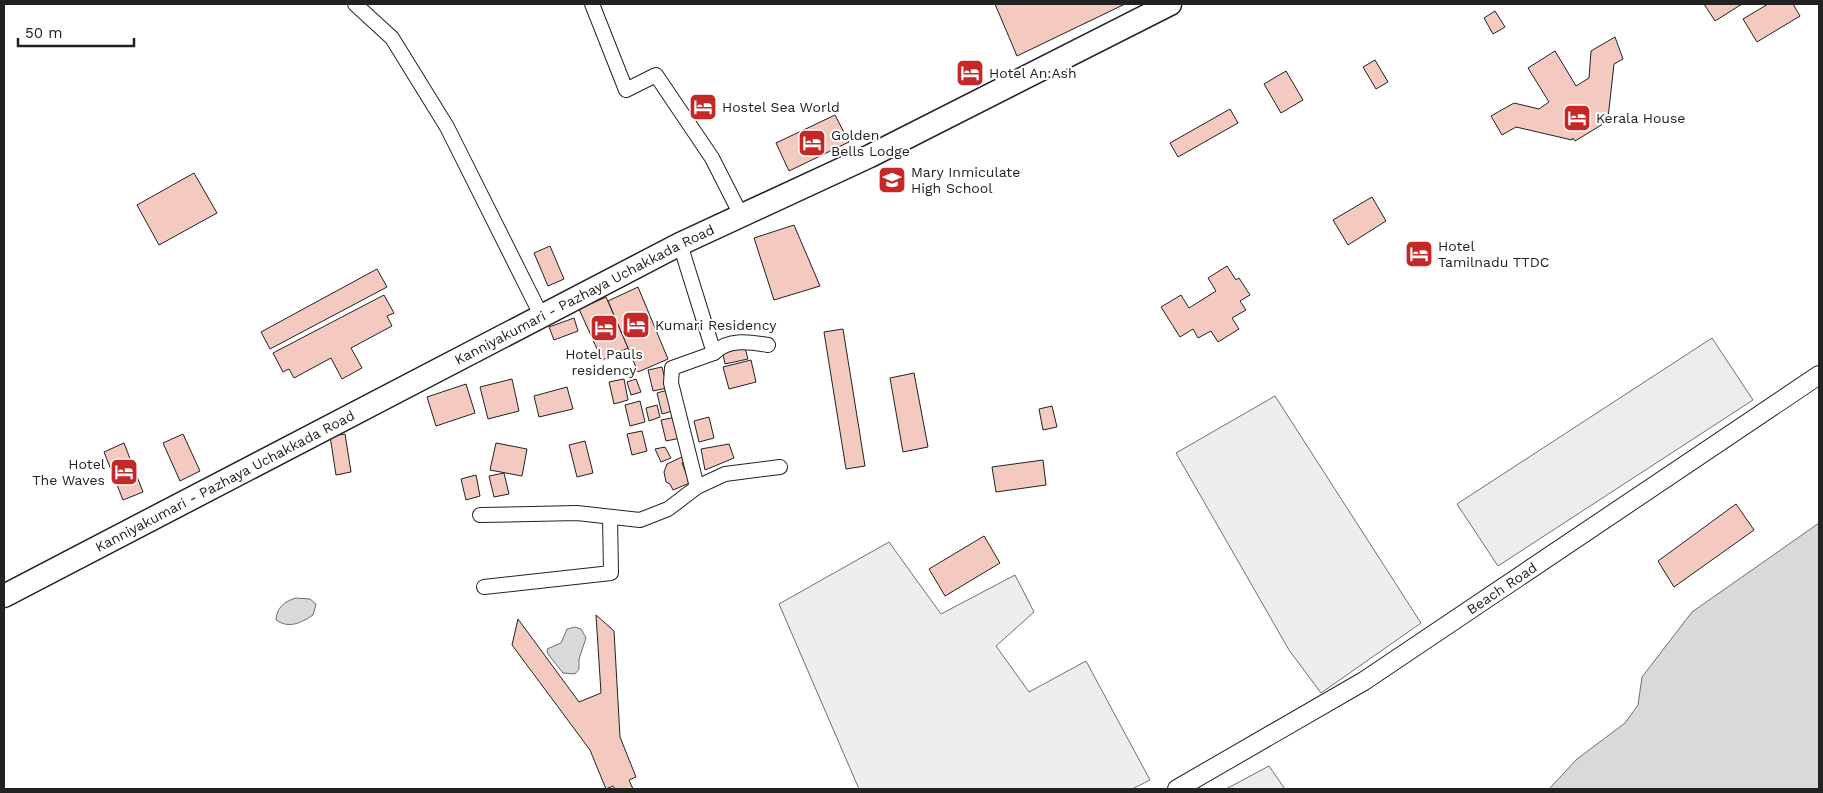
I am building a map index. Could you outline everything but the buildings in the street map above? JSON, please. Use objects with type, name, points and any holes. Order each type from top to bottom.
[{"type":"main road","name":"Kanniyakumari - Pazhaya Uchakkada Road","points":[[4,596],[680,244],[870,156],[1170,4]]},
{"type":"street","points":[[355,4],[392,38],[447,127],[541,315]]},
{"type":"street","points":[[592,4],[626,90],[656,75],[712,158],[741,215]]},
{"type":"street","points":[[680,244],[714,353]]},
{"type":"street","points":[[697,487],[671,383],[672,368],[714,353],[719,348],[744,341],[768,345]]},
{"type":"street","name":"Beach Road","points":[[1176,789],[1364,681],[1819,375]]},
{"type":"street","points":[[480,514],[577,513],[640,520],[668,510],[697,487],[725,474],[780,467]]},
{"type":"street","points":[[484,587],[611,573],[610,517]]},
{"type":"shaded area","points":[[1712,338],[1753,400],[1498,566],[1457,504]]},
{"type":"shaded area","points":[[1275,396],[1421,623],[1321,693],[1289,650],[1176,453]]},
{"type":"shaded area","points":[[1819,523],[1819,789],[1549,789],[1577,759],[1625,723],[1638,705],[1642,677],[1692,612]]},
{"type":"shaded area","points":[[889,542],[941,614],[1015,575],[1034,612],[996,646],[1029,692],[1086,661],[1150,780],[1132,789],[859,789],[779,604]]},
{"type":"shaded area","points":[[296,598],[310,599],[316,604],[313,615],[295,624],[281,623],[276,620],[276,616],[282,606]]},
{"type":"shaded area","points":[[575,627],[581,629],[586,638],[579,659],[579,669],[575,674],[563,673],[548,654],[547,649],[561,643],[567,629]]},
{"type":"shaded area","points":[[1269,766],[1285,789],[1226,789]]},
{"type":"place","name":"Hotel An:Ash","points":[[970,73]]},
{"type":"place","name":"Hostel Sea World","points":[[703,107]]},
{"type":"place","name":"Kerala House","points":[[1577,118]]},
{"type":"place","name":"Golden Bells Lodge","points":[[812,143]]},
{"type":"place","name":"Mary Inmiculate High School","points":[[892,180]]},
{"type":"place","name":"Hotel Tamilnadu TTDC","points":[[1419,254]]},
{"type":"place","name":"Kumari Residency","points":[[636,325]]},
{"type":"place","name":"Hotel Pauls residency","points":[[604,328]]},
{"type":"place","name":"Hotel The Waves","points":[[124,472]]}]
